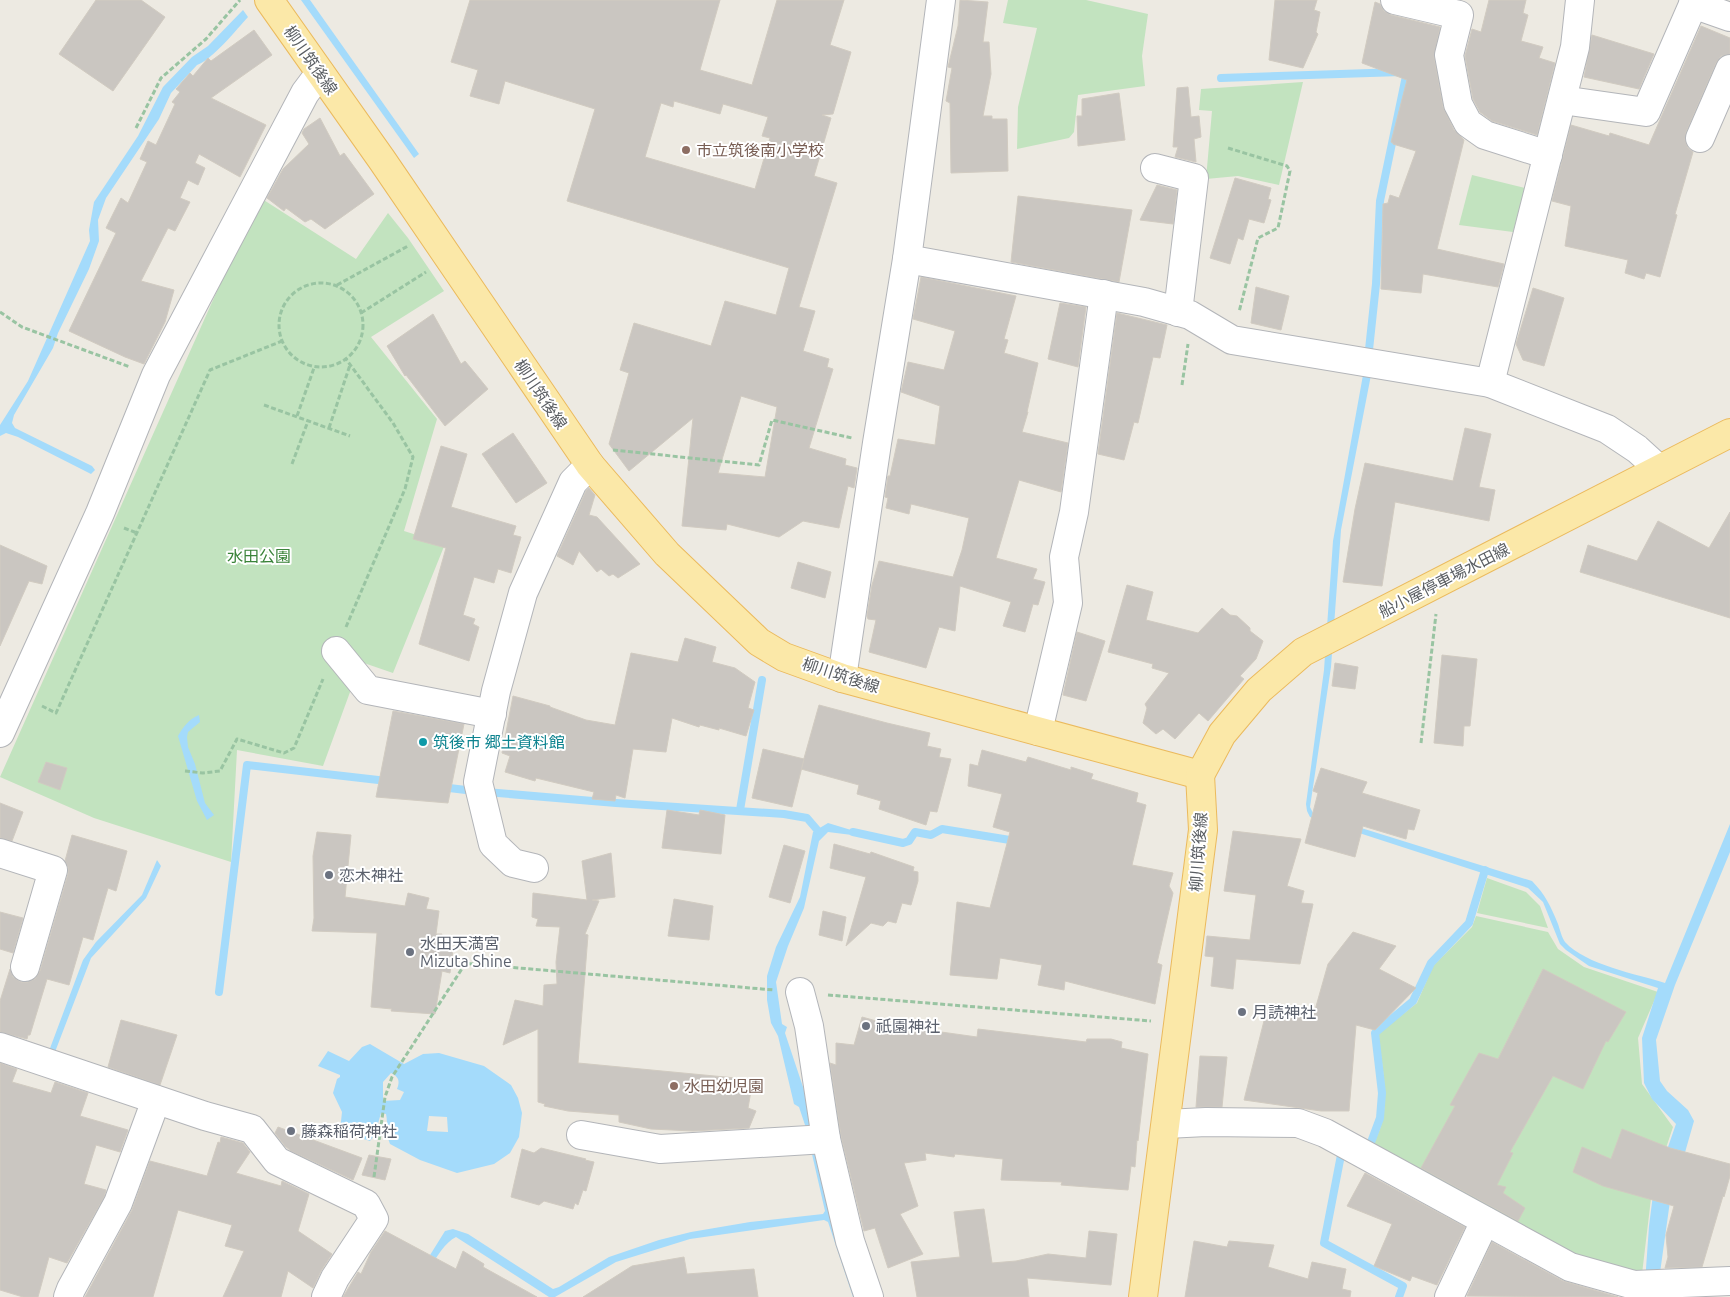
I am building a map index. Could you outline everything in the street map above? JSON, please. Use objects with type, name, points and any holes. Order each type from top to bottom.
[{"type":"main road","name":"柳川筑後線","points":[[269,0],[449,258],[601,457],[667,554],[759,642],[784,657],[842,678],[1200,775],[1203,830],[1143,1297]]},
{"type":"main road","name":"船小屋停車場水田線","points":[[1200,775],[1222,734],[1259,690],[1303,652],[1730,433]]},
{"type":"street","points":[[842,678],[907,259],[941,0]]},
{"type":"street","points":[[1395,0],[1459,15],[1449,55],[1458,104],[1468,123],[1485,135],[1548,155]]},
{"type":"street","points":[[1490,383],[1575,47],[1580,0]]},
{"type":"street","points":[[1562,100],[1646,112],[1694,2],[1730,17]]},
{"type":"street","points":[[1700,138],[1730,69]]},
{"type":"street","points":[[0,733],[20,694],[100,513],[156,376],[304,93],[320,73]]},
{"type":"street","points":[[1155,168],[1194,178],[1185,314]]},
{"type":"street","points":[[907,259],[1144,302],[1185,314],[1232,340],[1490,383],[1607,429],[1638,449],[1659,469]]},
{"type":"street","points":[[1038,731],[1068,603],[1064,557],[1074,512],[1104,294]]},
{"type":"street","points":[[534,868],[513,863],[493,844],[478,782],[496,691],[524,593],[573,482],[601,457]]},
{"type":"street","points":[[336,651],[368,690],[492,714]]},
{"type":"street","points":[[0,853],[53,870],[25,966]]},
{"type":"street","points":[[800,992],[809,1026],[826,1139],[850,1241],[869,1297]]},
{"type":"street","points":[[0,1047],[156,1100],[252,1129],[277,1161],[366,1204],[374,1219],[335,1278],[326,1297]]},
{"type":"street","points":[[68,1297],[118,1203],[156,1100]]},
{"type":"street","points":[[1166,1124],[1206,1122],[1298,1123],[1325,1133],[1570,1267],[1634,1285],[1730,1281]]},
{"type":"street","points":[[581,1135],[660,1149],[826,1139]]},
{"type":"street","points":[[1449,1297],[1485,1222]]},
{"type":"path","points":[[136,128],[161,78],[206,39],[240,0]]},
{"type":"path","points":[[1228,148],[1287,166],[1290,171],[1278,228],[1258,238],[1232,340]]},
{"type":"path","points":[[337,286],[412,244]]},
{"type":"path","points":[[361,313],[449,258]]},
{"type":"path","points":[[322,283],[337,286],[349,293],[358,304],[361,313],[363,333],[358,347],[346,360],[326,368],[314,368],[291,356],[279,332],[279,316],[285,303],[295,292],[308,285],[322,283]]},
{"type":"path","points":[[0,312],[22,327],[80,350],[156,376]]},
{"type":"path","points":[[1182,385],[1185,314]]},
{"type":"path","points":[[20,694],[56,713],[210,370],[282,341]]},
{"type":"path","points":[[185,771],[202,773],[220,772],[237,739],[284,753],[294,748],[405,489],[413,457],[392,423],[346,360]]},
{"type":"path","points":[[329,428],[350,365]]},
{"type":"path","points":[[297,416],[314,368]]},
{"type":"path","points":[[264,404],[350,436]]},
{"type":"path","points":[[601,457],[759,465],[772,420],[877,443]]},
{"type":"path","points":[[292,464],[308,421]]},
{"type":"path","points":[[1421,743],[1437,608]]},
{"type":"path","points":[[366,1204],[373,1186],[385,1097],[392,1077],[465,964]]},
{"type":"green space","points":[[1008,0],[1086,0],[1148,14],[1142,56],[1145,86],[1078,95],[1074,132],[1069,138],[1017,149],[1018,107],[1037,28],[1003,23]]},
{"type":"green space","points":[[1303,82],[1279,185],[1238,176],[1206,179],[1212,111],[1199,110],[1201,89]]},
{"type":"green space","points":[[1472,175],[1525,188],[1513,232],[1459,225]]},
{"type":"green space","name":"水田公園","points":[[259,197],[356,259],[388,213],[408,238],[444,291],[371,337],[437,419],[404,531],[445,544],[393,673],[361,662],[323,766],[237,750],[231,862],[94,818],[0,777]]},
{"type":"green space","points":[[1487,878],[1526,892],[1540,906],[1548,928],[1477,913]]},
{"type":"green space","points":[[1476,916],[1548,932],[1558,949],[1584,967],[1658,992],[1638,1038],[1642,1084],[1673,1127],[1652,1190],[1642,1274],[1580,1261],[1371,1151],[1382,1121],[1385,1102],[1378,1034],[1417,1003],[1433,966],[1472,927]]},
{"type":"water","points":[[301,0],[310,0],[419,154],[414,158]]},
{"type":"water","points":[[243,10],[248,17],[217,51],[197,65],[171,93],[159,119],[106,198],[98,220],[99,241],[89,269],[58,333],[53,348],[14,415],[12,423],[15,428],[92,466],[95,470],[91,474],[18,437],[6,433],[0,436],[0,425],[28,381],[90,241],[89,230],[94,202],[138,136],[163,87],[192,57],[208,46]]},
{"type":"water","points":[[1363,375],[1371,375],[1341,530],[1331,667],[1310,807],[1313,813],[1532,881],[1547,901],[1565,942],[1574,950],[1598,963],[1665,983],[1730,824],[1730,852],[1675,985],[1656,1040],[1660,1081],[1667,1091],[1688,1110],[1694,1121],[1671,1194],[1659,1280],[1644,1297],[1654,1187],[1676,1124],[1652,1099],[1644,1083],[1642,1038],[1658,988],[1589,966],[1566,950],[1560,944],[1543,902],[1528,888],[1310,817],[1307,811],[1306,804],[1324,670],[1333,541]]},
{"type":"water","points":[[199,715],[200,722],[188,732],[187,737],[188,747],[195,764],[205,803],[214,815],[207,820],[197,801],[178,736],[192,719]]},
{"type":"water","points":[[828,823],[861,833],[860,836],[828,832],[819,841],[804,908],[788,946],[776,982],[782,1024],[787,1027],[785,1033],[816,1126],[862,1297],[853,1297],[828,1222],[824,1220],[690,1239],[616,1262],[555,1297],[549,1297],[456,1237],[438,1255],[414,1297],[404,1297],[445,1231],[453,1229],[468,1234],[553,1289],[609,1257],[659,1240],[691,1232],[750,1222],[823,1214],[825,1211],[806,1128],[799,1107],[794,1104],[778,1036],[771,1023],[767,1000],[767,976],[776,947],[800,897],[813,832]]},
{"type":"water","points":[[157,860],[161,866],[146,898],[91,958],[55,1052],[49,1051],[83,960],[96,942],[142,895]]},
{"type":"water","points":[[370,1044],[404,1064],[423,1054],[439,1053],[484,1066],[511,1085],[518,1098],[522,1113],[519,1137],[510,1153],[494,1164],[457,1173],[420,1160],[390,1144],[386,1114],[381,1113],[375,1134],[370,1141],[340,1131],[342,1112],[333,1093],[340,1075],[318,1066],[328,1051],[349,1061],[362,1047]],"holes":[[[391,1073],[398,1080],[397,1089],[404,1092],[400,1100],[383,1101],[383,1082]],[[429,1116],[447,1117],[448,1132],[427,1131]]]},
{"type":"building","points":[[96,0],[141,0],[165,17],[113,91],[59,54]]},
{"type":"building","points":[[470,0],[720,0],[700,70],[752,85],[777,0],[844,0],[830,45],[851,52],[833,114],[822,115],[831,118],[814,176],[837,183],[799,307],[815,311],[803,351],[829,359],[827,367],[833,369],[809,448],[846,459],[845,465],[857,468],[854,488],[848,486],[839,528],[803,521],[779,537],[727,524],[726,530],[682,526],[693,418],[629,471],[609,444],[629,373],[620,370],[634,323],[711,346],[725,301],[776,315],[789,268],[567,201],[595,109],[505,81],[499,104],[470,96],[478,70],[451,62]],"holes":[[[674,101],[720,114],[723,104],[768,117],[762,136],[770,138],[755,189],[645,157],[661,103],[673,107]],[[741,396],[777,407],[765,477],[718,473]]]},
{"type":"building","points":[[960,0],[988,2],[983,42],[989,42],[991,74],[983,116],[992,116],[992,119],[1007,119],[1008,171],[951,173],[950,103],[946,101],[952,68],[948,67],[958,26]]},
{"type":"building","points":[[1275,0],[1317,0],[1314,10],[1320,12],[1316,32],[1318,34],[1303,68],[1269,60]]},
{"type":"building","points":[[1489,0],[1526,0],[1523,13],[1528,15],[1521,41],[1543,47],[1539,58],[1555,63],[1537,135],[1492,121],[1480,112],[1473,99],[1465,56],[1472,29],[1481,32]]},
{"type":"building","points":[[1375,2],[1380,4],[1384,11],[1391,15],[1440,27],[1434,57],[1443,107],[1454,130],[1464,140],[1437,249],[1504,264],[1498,287],[1423,274],[1421,293],[1381,289],[1383,204],[1388,203],[1390,195],[1399,198],[1416,151],[1391,142],[1407,80],[1362,63]]},
{"type":"building","points":[[1701,26],[1730,38],[1730,54],[1721,56],[1716,63],[1686,132],[1685,140],[1688,148],[1693,152],[1675,214],[1677,215],[1660,277],[1646,273],[1644,279],[1625,273],[1628,260],[1565,246],[1571,206],[1552,201],[1571,125],[1609,136],[1610,133],[1649,145]]},
{"type":"building","points":[[254,30],[272,55],[211,98],[266,125],[240,177],[199,154],[195,163],[205,168],[198,185],[188,180],[180,198],[190,202],[175,231],[168,228],[141,281],[174,290],[165,322],[144,364],[69,331],[116,233],[106,228],[121,198],[128,203],[147,162],[140,159],[148,141],[156,145],[175,104],[172,102],[180,92],[176,89],[190,73],[193,76],[208,58],[211,61]]},
{"type":"building","points":[[1592,35],[1654,54],[1639,89],[1584,77]]},
{"type":"building","points":[[1188,87],[1191,117],[1199,116],[1201,137],[1194,139],[1196,162],[1175,157],[1178,147],[1173,147],[1177,88]]},
{"type":"building","points":[[1119,93],[1125,140],[1078,146],[1077,116],[1082,116],[1082,99]]},
{"type":"building","points":[[320,118],[340,156],[344,153],[374,194],[325,229],[311,219],[305,222],[286,208],[284,211],[267,198],[283,169],[309,144],[302,133],[304,129]]},
{"type":"building","points":[[1235,178],[1271,188],[1268,199],[1271,200],[1264,223],[1249,219],[1243,240],[1238,238],[1230,264],[1210,258]]},
{"type":"building","points":[[1157,185],[1177,190],[1173,224],[1140,220]]},
{"type":"building","points":[[1018,196],[1132,210],[1119,282],[1011,262]]},
{"type":"building","points":[[921,277],[1016,296],[1004,339],[1008,340],[1004,353],[1038,363],[1022,432],[1068,443],[1061,492],[1019,480],[996,558],[1037,569],[1033,579],[1045,582],[1038,605],[1033,604],[1025,632],[1003,626],[1011,602],[960,586],[955,631],[939,627],[926,668],[869,652],[876,620],[868,619],[867,616],[872,585],[879,561],[953,577],[962,550],[969,518],[911,504],[909,514],[886,508],[888,498],[885,497],[888,476],[890,476],[898,439],[935,445],[940,406],[901,392],[908,362],[944,370],[955,331],[913,319]]},
{"type":"building","points":[[1256,287],[1289,296],[1281,330],[1251,323]]},
{"type":"building","points":[[1533,288],[1564,298],[1544,366],[1523,360],[1516,344]]},
{"type":"building","points":[[1060,303],[1086,307],[1078,367],[1048,359]]},
{"type":"building","points":[[1117,313],[1167,325],[1160,358],[1153,357],[1138,423],[1134,422],[1124,460],[1098,454]]},
{"type":"building","points":[[433,314],[461,364],[465,361],[488,389],[445,426],[405,376],[387,346]]},
{"type":"building","points":[[1465,428],[1491,434],[1479,487],[1495,490],[1489,521],[1395,502],[1382,586],[1343,582],[1365,463],[1453,481]]},
{"type":"building","points":[[513,433],[547,483],[516,503],[482,454]]},
{"type":"building","points":[[441,446],[467,454],[451,507],[516,526],[513,535],[521,537],[511,573],[498,569],[494,583],[474,577],[463,615],[475,619],[473,624],[479,627],[469,661],[419,644],[446,548],[413,539]]},
{"type":"building","points":[[589,488],[595,495],[589,515],[597,517],[640,564],[618,578],[613,574],[609,576],[601,569],[597,572],[579,551],[573,565],[557,556]]},
{"type":"building","points":[[1730,512],[1730,618],[1580,572],[1588,545],[1637,561],[1658,521],[1709,548]]},
{"type":"building","points":[[0,545],[47,566],[42,584],[29,581],[0,646]]},
{"type":"building","points":[[798,562],[831,572],[825,598],[791,588]]},
{"type":"building","points":[[1127,585],[1153,592],[1146,620],[1198,633],[1222,608],[1230,615],[1237,616],[1250,628],[1250,631],[1263,641],[1256,659],[1240,676],[1244,679],[1208,721],[1199,713],[1175,739],[1163,729],[1156,734],[1143,723],[1147,708],[1145,704],[1169,673],[1152,668],[1153,664],[1108,652]]},
{"type":"building","points":[[1077,632],[1105,641],[1086,701],[1063,695]]},
{"type":"building","points":[[685,638],[716,647],[712,662],[735,668],[755,682],[748,708],[754,710],[746,736],[719,728],[719,730],[700,725],[699,727],[672,718],[666,752],[633,749],[625,798],[616,795],[615,801],[592,799],[594,792],[536,778],[535,781],[505,772],[510,756],[502,753],[513,696],[550,706],[586,720],[615,725],[631,653],[678,662]]},
{"type":"building","points":[[1442,655],[1477,659],[1470,726],[1464,726],[1463,746],[1434,743]]},
{"type":"building","points":[[1335,663],[1358,667],[1355,689],[1332,686]]},
{"type":"building","points":[[819,705],[930,733],[927,746],[941,749],[939,757],[951,759],[937,812],[930,811],[926,825],[879,809],[881,801],[857,794],[859,785],[801,769]]},
{"type":"building","points":[[393,711],[464,724],[448,803],[376,797]]},
{"type":"building","points":[[763,749],[804,759],[792,807],[752,798]]},
{"type":"building","points":[[982,750],[1026,762],[1028,757],[1071,770],[1071,767],[1093,774],[1091,779],[1138,793],[1136,802],[1146,805],[1132,865],[1173,873],[1169,886],[1173,893],[1157,963],[1162,965],[1155,1004],[1065,981],[1064,990],[1038,985],[1042,965],[1000,958],[997,979],[950,975],[957,902],[990,908],[1010,832],[993,827],[1002,794],[968,786],[970,764],[978,766]]},
{"type":"building","points":[[46,762],[67,768],[60,790],[38,782]]},
{"type":"building","points":[[1321,768],[1367,782],[1362,793],[1420,810],[1414,830],[1408,829],[1406,839],[1363,826],[1355,857],[1305,843],[1318,793],[1313,791]]},
{"type":"building","points":[[0,803],[23,812],[12,841],[0,838]]},
{"type":"building","points":[[667,810],[699,815],[700,810],[725,815],[721,854],[662,848]]},
{"type":"building","points":[[1233,831],[1301,839],[1287,886],[1304,891],[1301,903],[1313,904],[1300,964],[1236,959],[1233,989],[1211,986],[1214,957],[1205,956],[1207,936],[1250,940],[1256,895],[1224,891]]},
{"type":"building","points":[[317,832],[351,835],[345,897],[405,906],[408,893],[429,898],[426,909],[439,911],[436,934],[442,934],[440,948],[453,950],[450,973],[442,971],[435,1014],[391,1011],[392,1009],[371,1007],[377,933],[312,931],[314,918],[313,856]]},
{"type":"building","points":[[72,835],[127,851],[116,891],[108,888],[93,940],[83,937],[69,985],[47,979],[30,1035],[28,1035],[27,1039],[0,1032],[0,1001],[10,969],[13,977],[21,982],[35,979],[40,971],[68,874],[68,867],[65,861]]},
{"type":"building","points":[[834,844],[870,854],[871,852],[914,867],[913,871],[918,872],[918,881],[911,905],[902,903],[896,923],[888,921],[883,926],[871,923],[846,946],[866,877],[830,868]]},
{"type":"building","points":[[784,845],[805,851],[790,903],[769,897]]},
{"type":"building","points":[[611,853],[615,897],[592,900],[599,901],[585,934],[588,935],[578,1063],[746,1079],[745,1084],[752,1085],[748,1108],[756,1111],[749,1128],[693,1131],[651,1129],[619,1122],[619,1115],[568,1111],[544,1106],[545,1104],[538,1102],[538,1029],[503,1045],[515,1000],[543,1006],[544,985],[557,984],[556,962],[560,927],[536,926],[538,919],[532,917],[533,893],[587,900],[582,861]]},
{"type":"building","points":[[674,899],[713,906],[709,940],[668,936]]},
{"type":"building","points":[[823,911],[846,917],[842,941],[819,935]]},
{"type":"building","points":[[0,912],[23,918],[13,953],[0,949]]},
{"type":"building","points":[[1353,932],[1396,946],[1379,969],[1416,988],[1375,1030],[1356,1025],[1349,1111],[1321,1111],[1244,1100],[1268,1005],[1290,1011],[1289,1017],[1292,1012],[1313,1017],[1328,964]]},
{"type":"building","points":[[1543,969],[1626,1012],[1608,1042],[1606,1041],[1583,1089],[1553,1076],[1510,1152],[1513,1153],[1497,1185],[1506,1187],[1503,1193],[1525,1208],[1518,1221],[1421,1168],[1455,1106],[1450,1105],[1479,1053],[1498,1059]]},
{"type":"building","points":[[862,1017],[891,1025],[977,1037],[978,1029],[1086,1042],[1087,1039],[1111,1039],[1122,1042],[1121,1048],[1148,1054],[1135,1167],[1131,1166],[1128,1190],[1061,1185],[1062,1182],[1001,1180],[1003,1159],[955,1154],[954,1157],[925,1153],[926,1160],[904,1163],[918,1206],[900,1214],[923,1254],[888,1268],[875,1228],[864,1231],[841,1136],[830,1063],[836,1065],[836,1043],[854,1045]]},
{"type":"building","points":[[121,1020],[177,1035],[160,1085],[108,1067]]},
{"type":"building","points":[[1200,1056],[1227,1057],[1222,1107],[1196,1107]]},
{"type":"building","points":[[0,1063],[17,1069],[12,1082],[51,1093],[55,1082],[88,1093],[80,1116],[128,1130],[120,1152],[96,1145],[84,1184],[106,1190],[104,1197],[67,1263],[49,1257],[38,1297],[23,1297],[0,1290]]},
{"type":"building","points":[[278,1127],[362,1158],[353,1180],[291,1151],[275,1133]]},
{"type":"building","points":[[1622,1129],[1670,1148],[1730,1164],[1730,1176],[1702,1267],[1665,1268],[1668,1257],[1666,1235],[1674,1206],[1603,1186],[1573,1172],[1582,1147],[1611,1159]]},
{"type":"building","points":[[221,1137],[243,1143],[250,1152],[236,1173],[281,1186],[282,1181],[309,1194],[298,1231],[332,1254],[313,1288],[288,1271],[281,1297],[223,1297],[244,1251],[225,1246],[232,1225],[178,1210],[153,1297],[85,1297],[132,1210],[150,1161],[207,1176]]},
{"type":"building","points":[[541,1148],[594,1162],[586,1191],[583,1190],[578,1205],[575,1203],[573,1209],[544,1201],[539,1205],[511,1197],[522,1149],[534,1153]]},
{"type":"building","points":[[369,1155],[391,1159],[385,1180],[362,1175]]},
{"type":"building","points":[[1365,1173],[1465,1227],[1437,1285],[1412,1276],[1410,1281],[1374,1266],[1392,1224],[1347,1206]]},
{"type":"building","points":[[984,1209],[992,1263],[1016,1261],[1048,1254],[1086,1258],[1089,1231],[1117,1234],[1111,1285],[1027,1278],[1029,1297],[917,1297],[911,1262],[960,1257],[954,1212]]},
{"type":"building","points":[[385,1231],[456,1269],[463,1251],[484,1264],[483,1267],[537,1297],[343,1297],[358,1272],[361,1274],[371,1252]]},
{"type":"building","points":[[1194,1241],[1227,1247],[1229,1241],[1274,1245],[1268,1267],[1308,1279],[1312,1262],[1346,1269],[1342,1289],[1351,1291],[1350,1297],[1185,1297]]},
{"type":"building","points":[[1492,1242],[1563,1281],[1618,1297],[1467,1296]]},
{"type":"building","points":[[684,1257],[687,1274],[754,1269],[758,1297],[583,1297],[632,1266]]},
{"type":"waterway","points":[[1221,78],[1401,72],[1406,76],[1380,201],[1376,284],[1368,359]]},
{"type":"waterway","points":[[740,810],[762,680]]},
{"type":"waterway","points":[[219,992],[247,765],[387,781]]},
{"type":"waterway","points":[[441,787],[474,791]]},
{"type":"waterway","points":[[486,792],[784,814],[807,818],[819,832]]},
{"type":"waterway","points":[[853,832],[903,843],[909,841],[915,832],[931,835],[942,829],[1016,841]]},
{"type":"waterway","points":[[1370,1145],[1380,1118],[1382,1093],[1375,1033],[1413,1001],[1431,963],[1469,923],[1485,870]]},
{"type":"waterway","points":[[1341,1155],[1324,1243],[1403,1286],[1399,1297]]},
{"type":"place","name":"市立筑後南小学校","points":[[686,150]]},
{"type":"place","name":"筑後市 郷土資料館","points":[[423,742]]},
{"type":"place","name":"恋木神社","points":[[329,875]]},
{"type":"place","name":"水田天満宮 Mizuta Shine","points":[[410,952]]},
{"type":"place","name":"月読神社","points":[[1242,1012]]},
{"type":"place","name":"祇園神社","points":[[866,1026]]},
{"type":"place","name":"水田幼児園","points":[[674,1086]]},
{"type":"place","name":"藤森稲荷神社","points":[[291,1131]]}]
